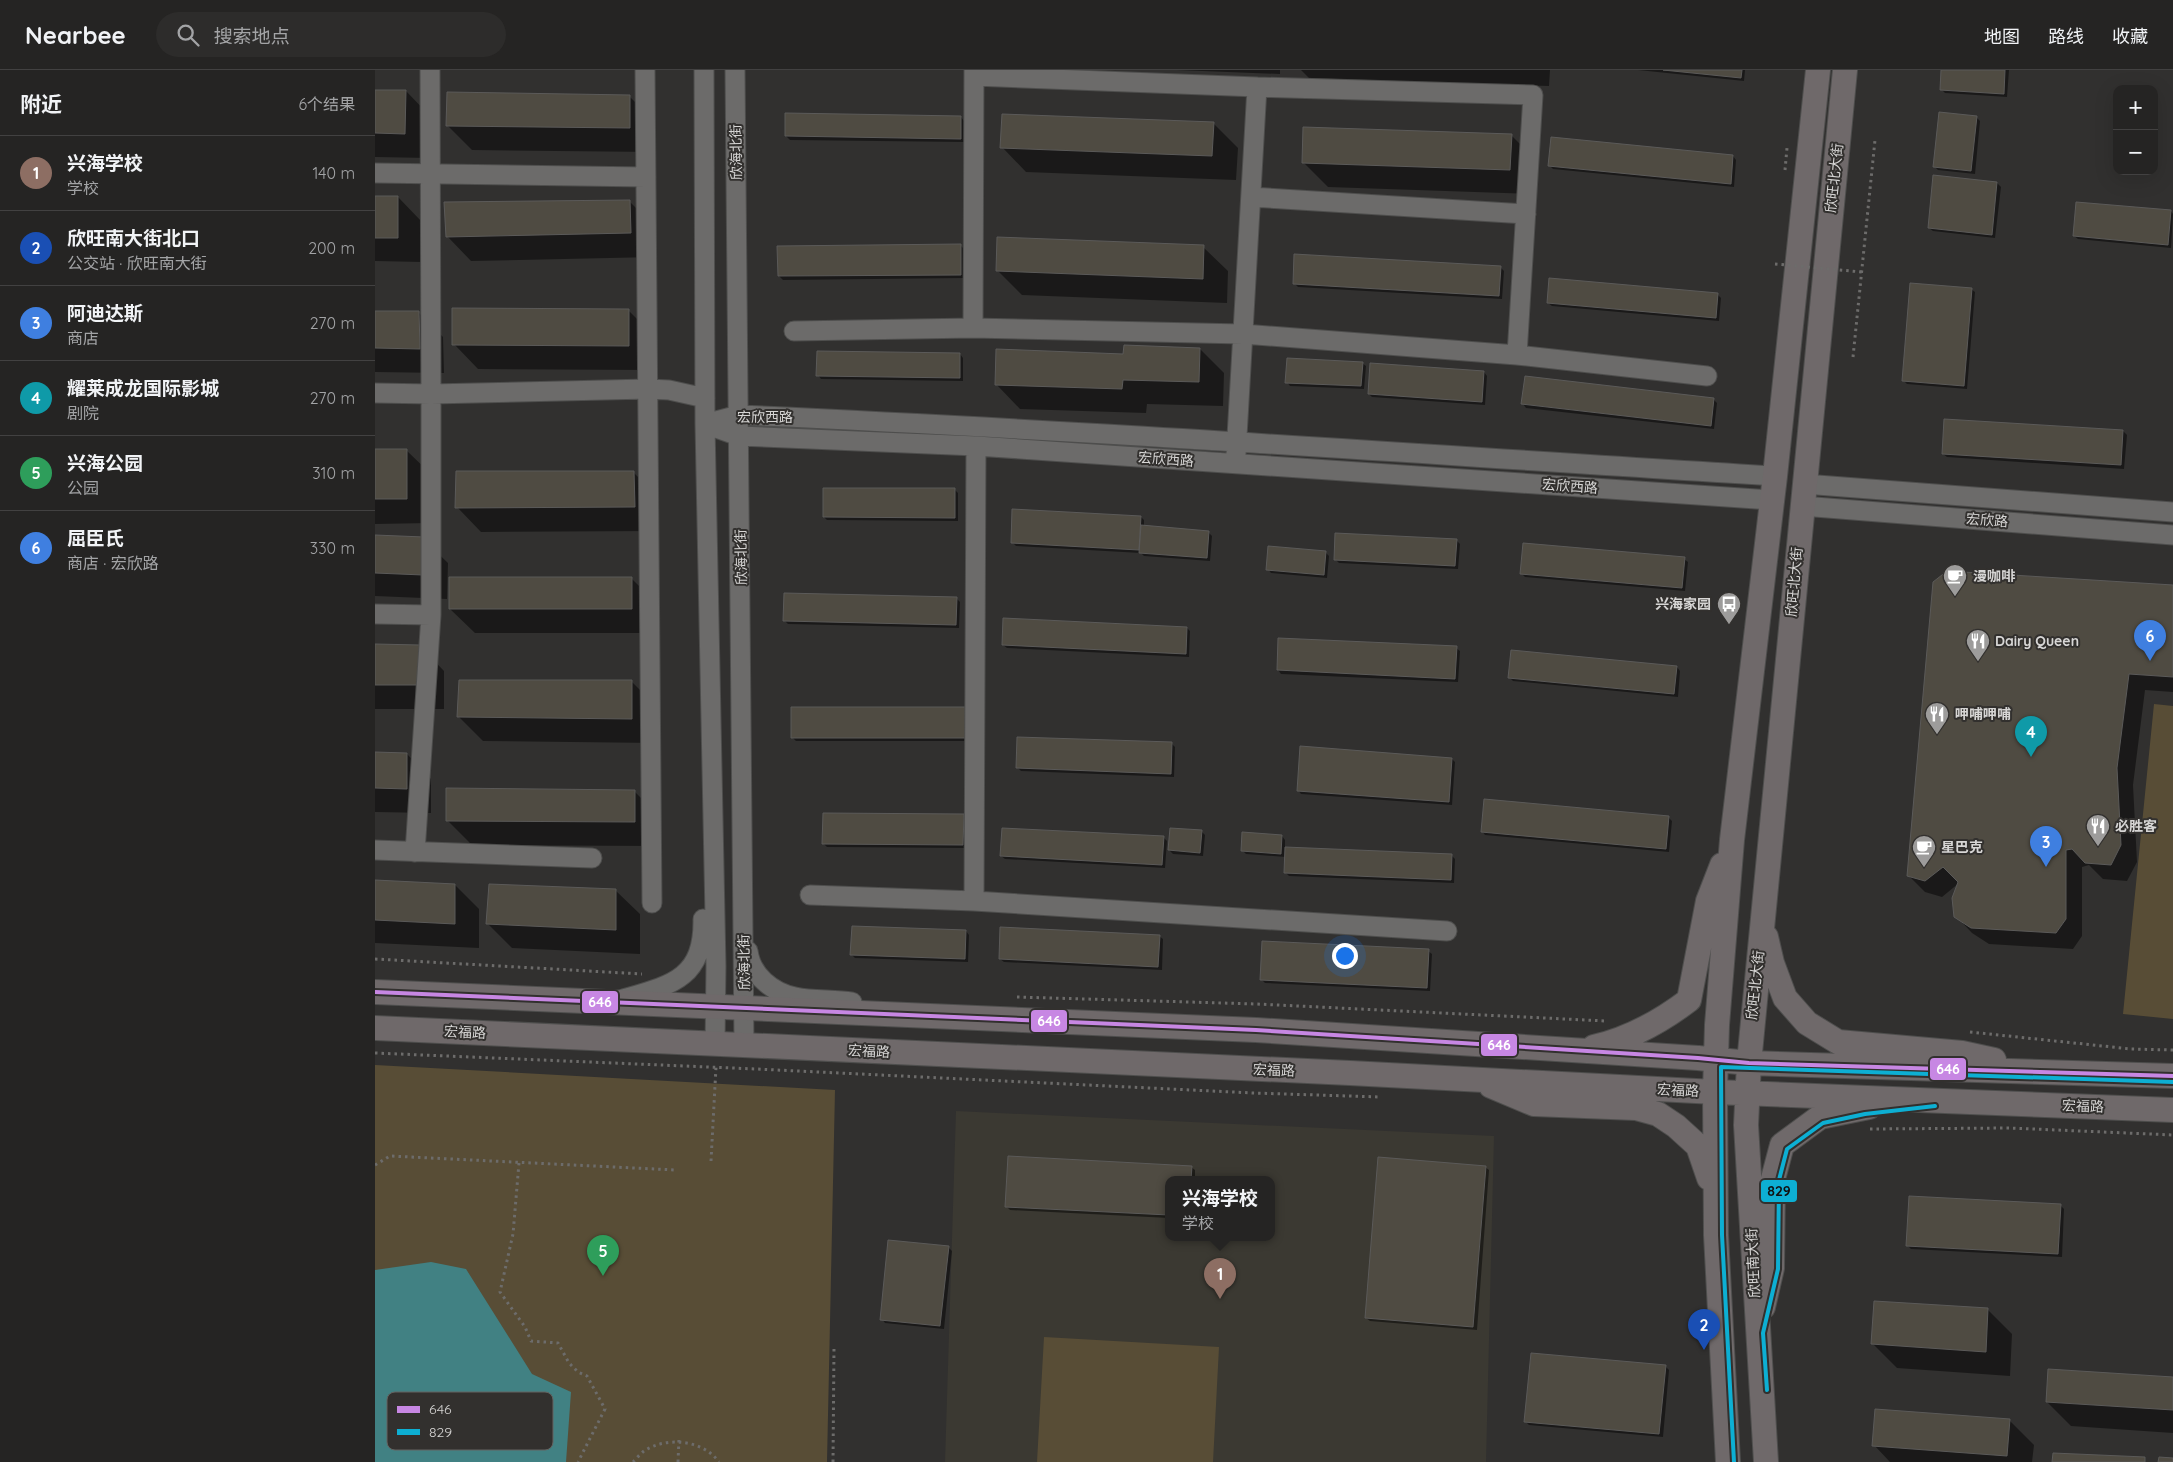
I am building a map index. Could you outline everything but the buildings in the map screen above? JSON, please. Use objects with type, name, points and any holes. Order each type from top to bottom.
[{"type":"main road","name":"欣旺北大街","points":[[1715,1092],[1715,1060],[1732,840],[1775,476],[1817,70]]},
{"type":"main road","name":"欣旺北大街","points":[[1747,1093],[1762,918],[1845,70]]},
{"type":"main road","points":[[1580,1051],[1612,1043],[1642,1030],[1689,1000],[1708,900],[1732,840]]},
{"type":"main road","points":[[1762,918],[1772,963],[1785,998],[1807,1023],[1838,1042],[1962,1053],[2055,1073]]},
{"type":"main road","points":[[375,992],[1256,1030],[1749,1063],[2173,1076]]},
{"type":"main road","name":"宏福路","points":[[375,1028],[1715,1092],[2173,1110]]},
{"type":"main road","points":[[1476,1080],[1534,1104],[1637,1108],[1658,1114],[1677,1126],[1698,1146],[1701,1154],[1709,1179],[1716,1235]]},
{"type":"main road","points":[[1715,1092],[1716,1235],[1728,1462]]},
{"type":"main road","name":"欣旺南大街","points":[[1747,1093],[1746,1125],[1766,1462]]},
{"type":"main road","points":[[1757,1332],[1772,1268],[1773,1179],[1783,1145],[1820,1117],[1865,1108],[1928,1100]]},
{"type":"street","points":[[415,852],[431,615],[430,70]]},
{"type":"street","points":[[645,70],[652,903]]},
{"type":"street","name":"欣海北街","points":[[704,70],[705,424],[716,1007],[715,1044]]},
{"type":"street","name":"欣海北街","points":[[735,70],[744,1045]]},
{"type":"street","points":[[973,328],[974,73],[1257,87],[1533,95],[1517,354]]},
{"type":"street","points":[[1235,463],[1257,87]]},
{"type":"street","points":[[375,173],[646,178]]},
{"type":"street","points":[[1251,197],[1526,214]]},
{"type":"street","points":[[794,331],[973,328],[1243,334],[1517,354],[1707,376]]},
{"type":"street","points":[[375,393],[431,394],[669,390],[705,398]]},
{"type":"street","name":"宏欣西路","points":[[705,424],[739,414],[977,425],[1775,476]]},
{"type":"street","name":"宏欣西路","points":[[705,424],[739,436],[976,446],[1771,500]]},
{"type":"street","points":[[974,901],[976,446]]},
{"type":"street","name":"宏欣路","points":[[1803,495],[2173,512]]},
{"type":"street","name":"宏欣路","points":[[1803,495],[2173,535]]},
{"type":"street","points":[[375,614],[431,615]]},
{"type":"street","points":[[610,1002],[666,986],[685,973],[699,956],[703,939],[703,846],[712,786]]},
{"type":"street","points":[[375,850],[592,858]]},
{"type":"street","points":[[810,895],[974,901],[1447,930]]},
{"type":"street","points":[[744,912],[749,959],[760,979],[772,988],[794,997],[888,1006],[947,1016]]},
{"type":"path","points":[[1853,357],[1875,140]]},
{"type":"path","points":[[1775,264],[1862,272]]},
{"type":"path","points":[[375,959],[651,974]]},
{"type":"path","points":[[1008,997],[1257,1004],[1608,1021]]},
{"type":"path","points":[[1966,1032],[2122,1048],[2173,1050]]},
{"type":"path","name":"宏福路","points":[[375,1053],[716,1067],[1243,1093],[1390,1097]]},
{"type":"path","points":[[711,1161],[716,1067]]},
{"type":"path","name":"宏福路","points":[[1867,1129],[2011,1128],[2173,1135]]},
{"type":"path","points":[[375,1164],[390,1156],[675,1170]]},
{"type":"path","points":[[519,1163],[513,1234],[499,1292],[525,1327],[531,1341],[558,1343],[569,1363],[578,1372],[587,1376],[605,1409],[578,1462]]},
{"type":"path","points":[[833,1462],[835,1347]]},
{"type":"path","points":[[633,1462],[644,1451],[661,1443],[679,1440],[699,1446],[719,1462]]},
{"type":"path","points":[[679,1440],[679,1462]]},
{"type":"shaded area","points":[[2154,704],[2173,706],[2173,1019],[2123,1014]]},
{"type":"shaded area","points":[[375,1065],[835,1090],[827,1462],[375,1462]]},
{"type":"shaded area","points":[[956,1111],[1494,1136],[1486,1462],[945,1462]]},
{"type":"shaded area","points":[[1044,1337],[1219,1347],[1213,1462],[1037,1462]]},
{"type":"water","points":[[431,1262],[466,1269],[532,1374],[571,1392],[566,1462],[375,1462],[375,1270]]},
{"type":"transit line","name":"646","points":[[375,992],[1256,1030],[1698,1058],[1749,1063],[2173,1076]]},
{"type":"transit line","name":"829","points":[[1734,1462],[1722,1235],[1721,1067],[2173,1082]]},
{"type":"transit line","name":"829","points":[[1767,1390],[1763,1333],[1778,1269],[1779,1180],[1787,1149],[1823,1123],[1865,1114],[1935,1106]]},
{"type":"place","name":"漫咖啡","points":[[1955,597]]},
{"type":"place","name":"兴海家园","points":[[1729,625]]},
{"type":"place","name":"屈臣氏","points":[[2150,661]]},
{"type":"place","name":"Dairy Queen","points":[[1978,662]]},
{"type":"place","name":"呷哺呷哺","points":[[1937,735]]},
{"type":"place","name":"耀莱成龙国际影城","points":[[2031,757]]},
{"type":"place","name":"必胜客","points":[[2098,847]]},
{"type":"place","name":"阿迪达斯","points":[[2046,867]]},
{"type":"place","name":"星巴克","points":[[1924,868]]},
{"type":"place","name":"兴海公园","points":[[603,1276]]},
{"type":"place","name":"兴海学校","points":[[1220,1299]]},
{"type":"place","name":"欣旺南大街北口","points":[[1704,1350]]}]
